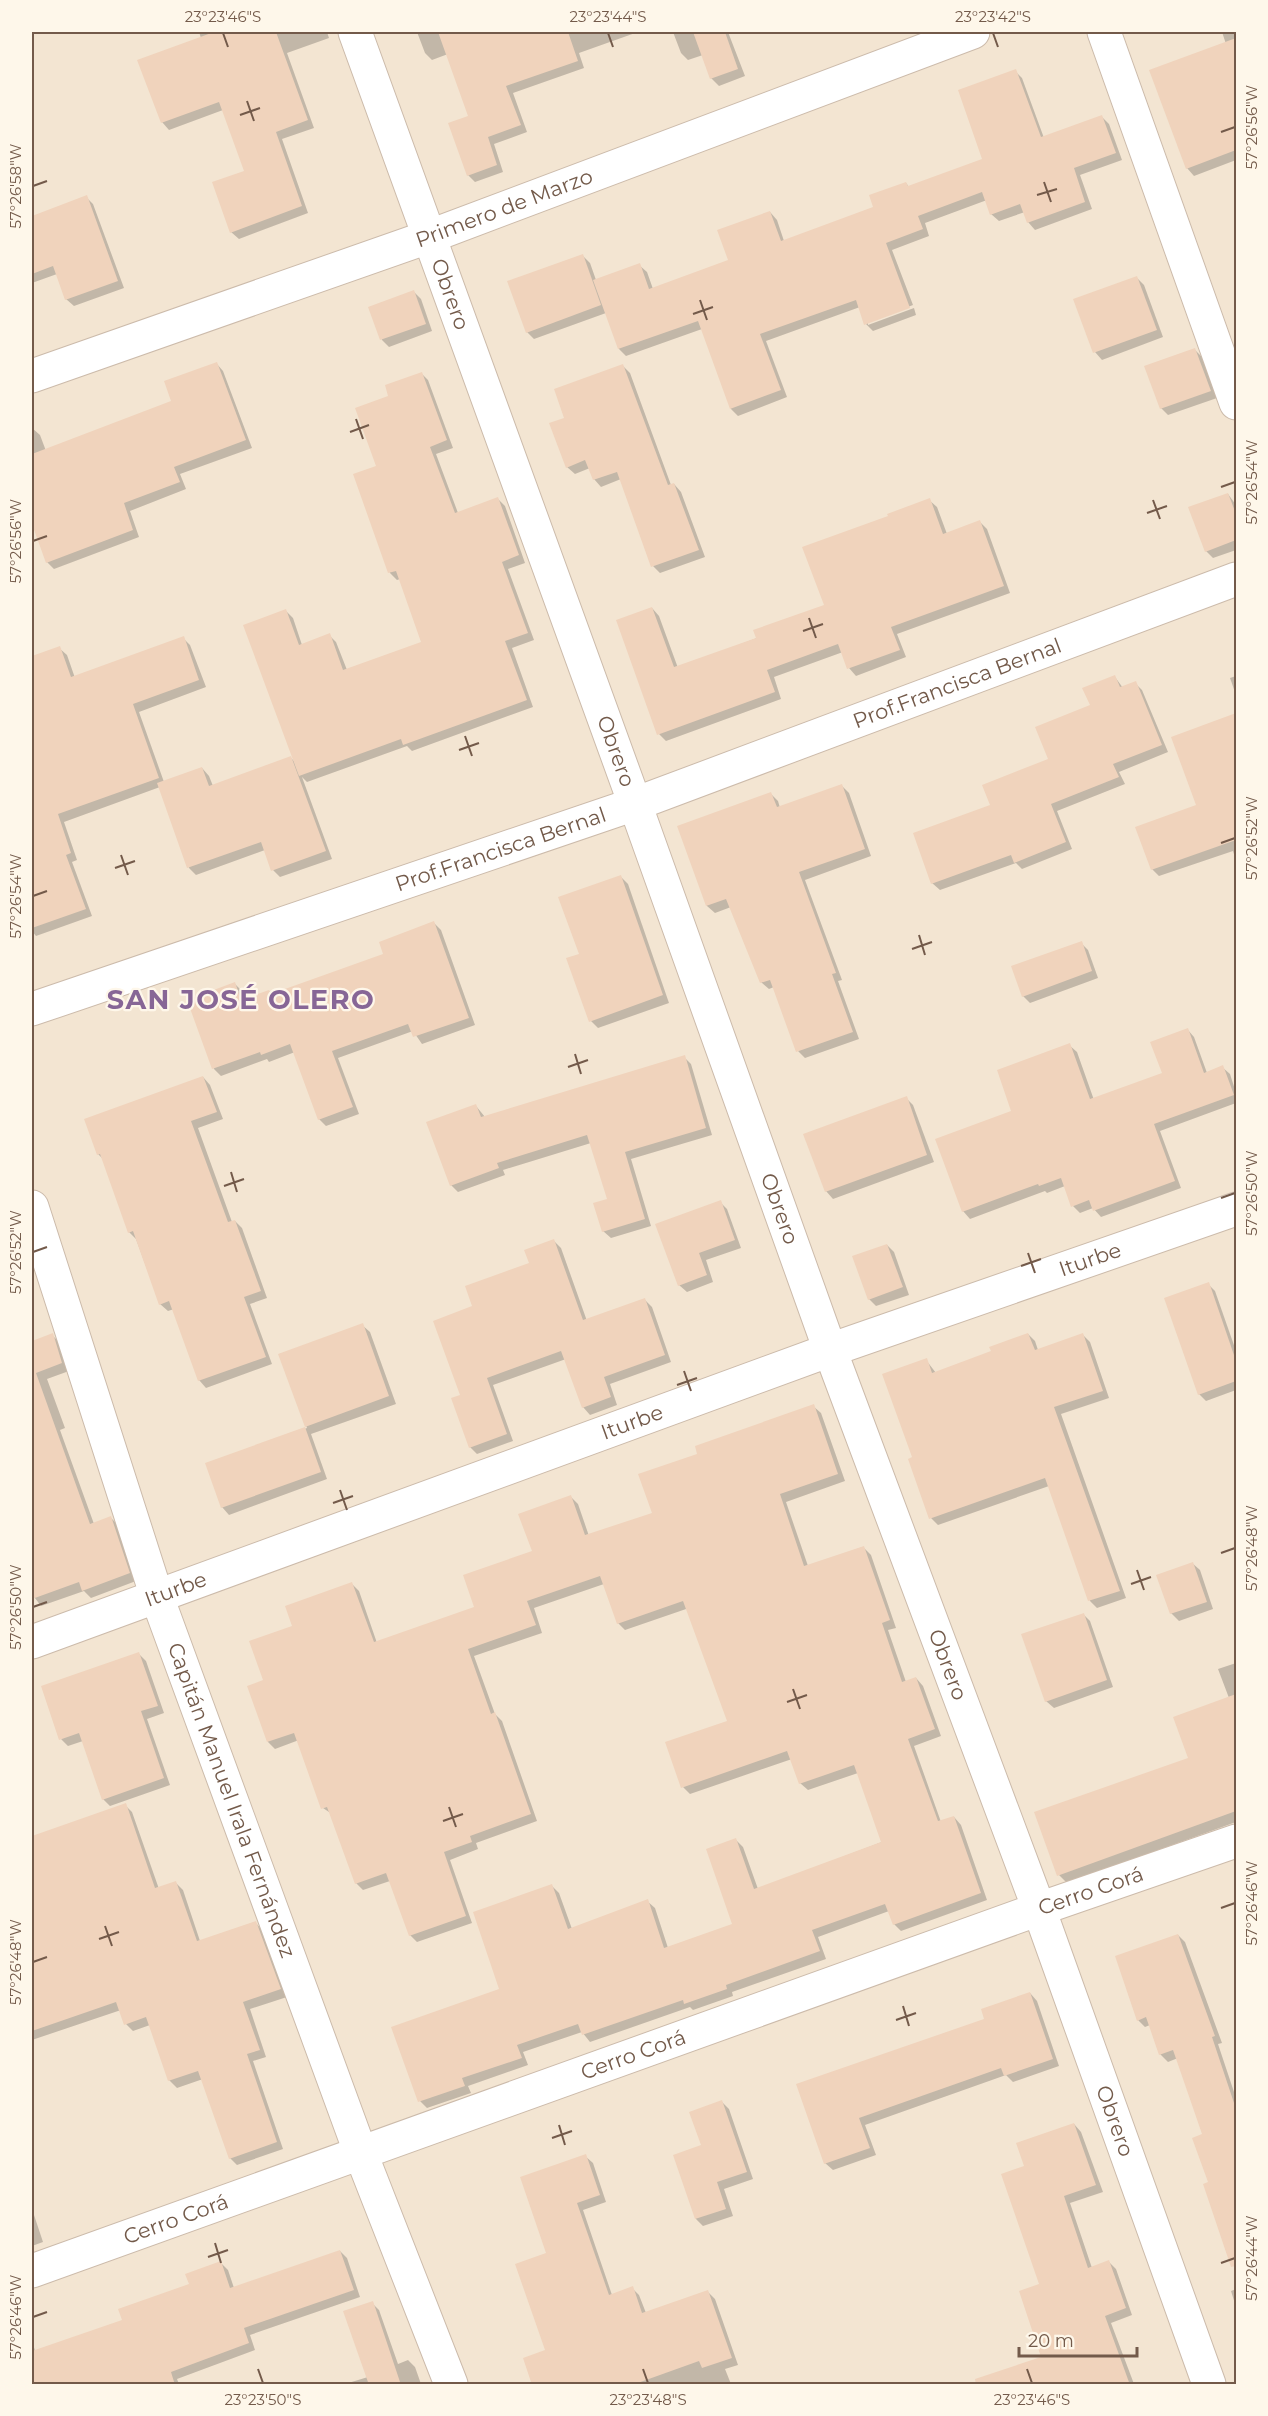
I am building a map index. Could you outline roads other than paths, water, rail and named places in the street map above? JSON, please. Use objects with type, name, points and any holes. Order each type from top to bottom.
[{"type":"street","name":"Obrero","points":[[355,32],[830,1350],[1039,1909],[1209,2385]]},
{"type":"street","name":"Primero de Marzo","points":[[32,376],[428,237],[973,32]]},
{"type":"street","points":[[1104,32],[1236,403]]},
{"type":"street","name":"Prof.Francisca Bernal","points":[[32,1009],[635,804],[1236,579]]},
{"type":"street","name":"Capitán Manuel Irala Fernández","points":[[32,1207],[157,1597],[361,2154],[451,2385]]},
{"type":"street","name":"Iturbe","points":[[32,1642],[830,1350],[1236,1209]]},
{"type":"street","name":"Cerro Corá","points":[[32,2271],[1039,1909],[1236,1841]]},
{"type":"district","name":"SAN JOSÉ OLERO","points":[[241,1000]]}]
